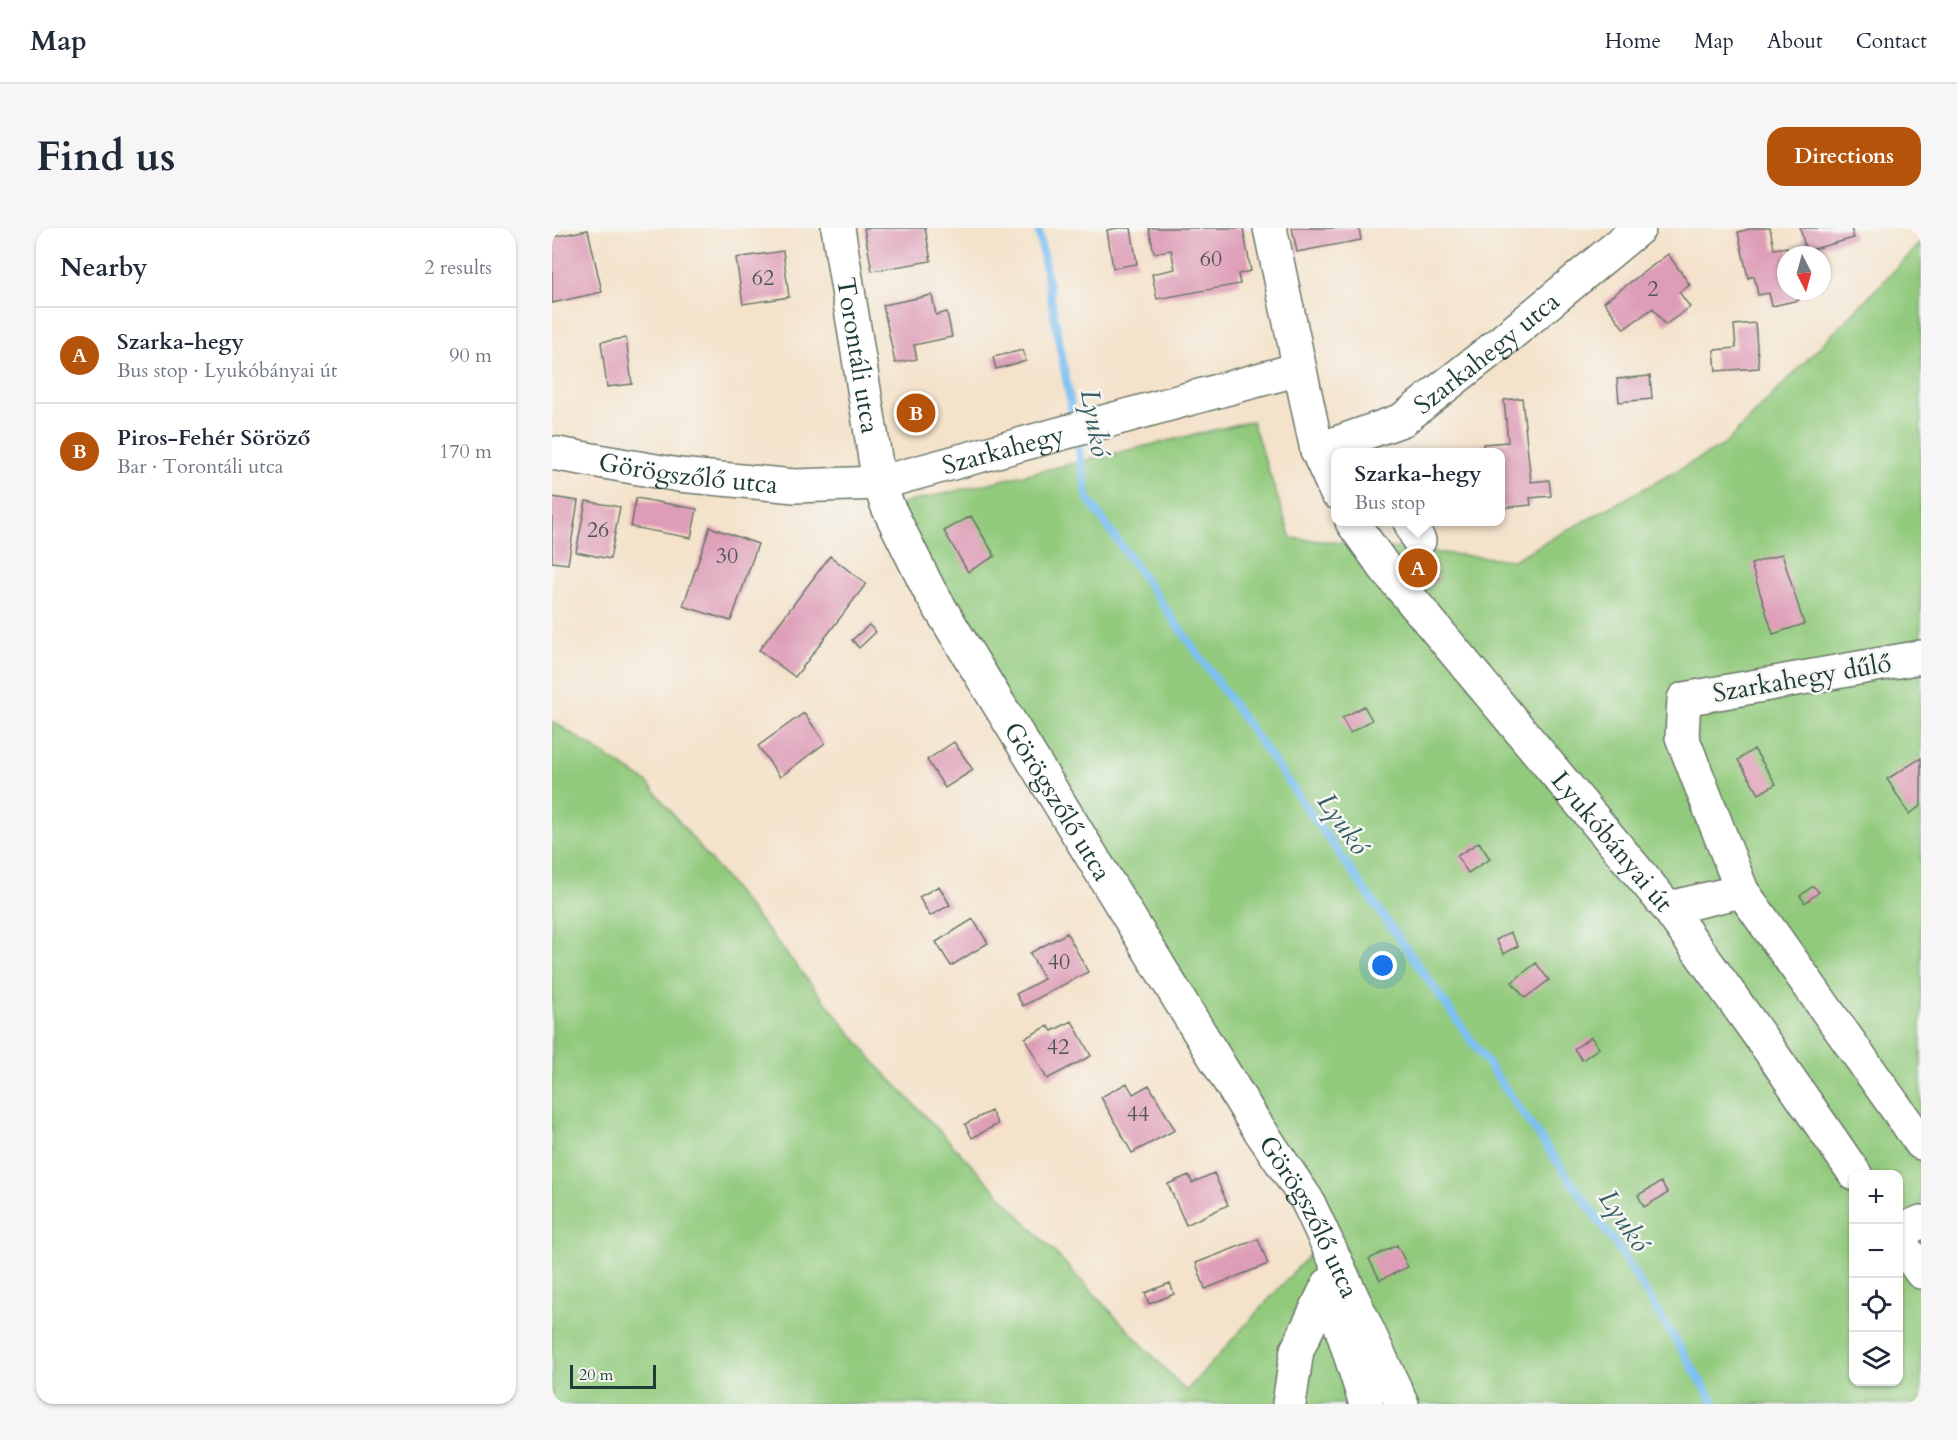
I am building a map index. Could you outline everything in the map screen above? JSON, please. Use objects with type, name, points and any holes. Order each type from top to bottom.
[{"type":"street","name":"Torontáli utca","points":[[838,228],[879,483]]},
{"type":"street","points":[[1270,228],[1317,450],[1331,483]]},
{"type":"street","name":"Szarkahegy utca","points":[[1317,450],[1394,438],[1402,420],[1495,347],[1639,228]]},
{"type":"street","name":"Szarkahegy","points":[[879,483],[1299,369]]},
{"type":"street","name":"Görögszőlő utca","points":[[552,453],[679,475],[795,486],[879,483],[888,507],[929,590],[1247,1110],[1307,1200],[1402,1404]]},
{"type":"street","name":"Lyukóbányai út","points":[[1355,526],[1392,576],[1668,908],[1852,1170]]},
{"type":"street","name":"Szarkahegy dűlő","points":[[1742,891],[1682,737],[1684,699],[1921,657]]},
{"type":"street","points":[[1668,908],[1742,891],[1921,1143]]},
{"type":"street","points":[[1307,1200],[1328,1285],[1366,1404]]},
{"type":"street","points":[[1903,1230],[1921,1222]]},
{"type":"street","points":[[1903,1245],[1921,1272]]},
{"type":"street","points":[[1289,1404],[1297,1350],[1328,1285]]},
{"type":"green space","points":[[1921,243],[1921,1404],[552,1404],[552,721],[647,782],[876,1064],[1186,1391],[1320,1243],[888,507],[1252,421],[1291,538],[1513,560],[1724,445]]},
{"type":"building","points":[[864,228],[925,228],[931,261],[872,271]]},
{"type":"building","points":[[1131,228],[1137,264],[1113,268],[1107,230]]},
{"type":"building","points":[[1149,228],[1243,228],[1251,271],[1238,274],[1240,284],[1157,299],[1152,274],[1175,269],[1171,250],[1154,253]]},
{"type":"building","points":[[1292,228],[1359,228],[1361,240],[1297,252]]},
{"type":"building","points":[[1754,228],[1770,228],[1774,249],[1777,249],[1777,300],[1799,300],[1772,306],[1769,293],[1758,295],[1754,276],[1748,278],[1738,232]]},
{"type":"building","points":[[1800,228],[1851,228],[1854,238],[1824,246],[1805,246]]},
{"type":"building","points":[[588,230],[602,292],[552,303],[552,237]]},
{"type":"building","points":[[783,251],[789,297],[743,304],[736,258]]},
{"type":"building","points":[[1668,254],[1690,285],[1679,292],[1690,307],[1665,325],[1653,308],[1624,329],[1604,302]]},
{"type":"building","points":[[932,295],[936,315],[947,312],[952,337],[914,345],[917,359],[895,363],[883,305]]},
{"type":"building","points":[[1755,323],[1759,368],[1716,371],[1714,350],[1736,348],[1734,325]]},
{"type":"building","points":[[626,338],[632,384],[607,387],[601,342]]},
{"type":"building","points":[[1023,350],[1026,361],[996,369],[993,357]]},
{"type":"building","points":[[1650,376],[1652,399],[1619,402],[1617,379]]},
{"type":"building","points":[[1522,398],[1531,482],[1549,480],[1551,496],[1530,498],[1531,505],[1505,508],[1505,448],[1484,448],[1483,444],[1508,442],[1504,400]]},
{"type":"building","points":[[552,497],[578,501],[568,564],[552,562]]},
{"type":"building","points":[[636,498],[697,509],[691,538],[631,527]]},
{"type":"building","points":[[586,501],[620,507],[610,559],[576,552]]},
{"type":"building","points":[[971,516],[995,556],[968,572],[944,531]]},
{"type":"building","points":[[710,527],[758,544],[731,621],[683,606]]},
{"type":"building","points":[[1782,554],[1804,624],[1773,634],[1751,564]]},
{"type":"building","points":[[830,556],[866,584],[795,677],[759,650]]},
{"type":"building","points":[[1426,562],[1439,578],[1428,588],[1415,572]]},
{"type":"building","points":[[869,625],[876,632],[859,648],[852,640]]},
{"type":"building","points":[[1364,706],[1372,720],[1350,733],[1342,718]]},
{"type":"building","points":[[804,713],[825,743],[780,777],[758,746]]},
{"type":"building","points":[[954,742],[973,770],[945,788],[927,760]]},
{"type":"building","points":[[1754,749],[1776,784],[1759,794],[1738,760]]},
{"type":"building","points":[[1921,758],[1921,806],[1909,814],[1887,779]]},
{"type":"building","points":[[1479,842],[1490,859],[1468,873],[1457,856]]},
{"type":"building","points":[[939,886],[950,905],[930,916],[919,897]]},
{"type":"building","points":[[1813,886],[1819,892],[1805,903],[1800,896]]},
{"type":"building","points":[[973,919],[988,943],[951,966],[936,942]]},
{"type":"building","points":[[1510,932],[1518,946],[1504,954],[1496,940]]},
{"type":"building","points":[[1067,933],[1088,972],[1023,1006],[1016,994],[1044,979],[1030,953]]},
{"type":"building","points":[[1536,963],[1549,980],[1525,998],[1512,982]]},
{"type":"building","points":[[1072,1021],[1091,1056],[1047,1079],[1025,1038],[1048,1026],[1052,1031]]},
{"type":"building","points":[[1591,1037],[1599,1048],[1582,1060],[1574,1049]]},
{"type":"building","points":[[1127,1083],[1133,1094],[1149,1085],[1175,1130],[1132,1153],[1101,1097]]},
{"type":"building","points":[[991,1111],[998,1124],[972,1138],[965,1124]]},
{"type":"building","points":[[1214,1173],[1228,1205],[1186,1225],[1168,1184],[1189,1175],[1192,1183]]},
{"type":"building","points":[[1661,1182],[1668,1193],[1644,1207],[1638,1195]]},
{"type":"building","points":[[1258,1239],[1268,1264],[1205,1289],[1196,1263]]},
{"type":"building","points":[[1397,1245],[1408,1267],[1380,1280],[1369,1259]]},
{"type":"building","points":[[1170,1283],[1174,1294],[1149,1304],[1145,1293]]},
{"type":"waterway","name":"Lyukó","points":[[1038,228],[1074,422]]},
{"type":"waterway","name":"Lyukó","points":[[1076,435],[1088,499],[1619,1249],[1715,1404]]},
{"type":"place","name":"Piros-Fehér Söröző","points":[[916,413]]},
{"type":"place","name":"Szarka-hegy","points":[[1418,568]]}]
